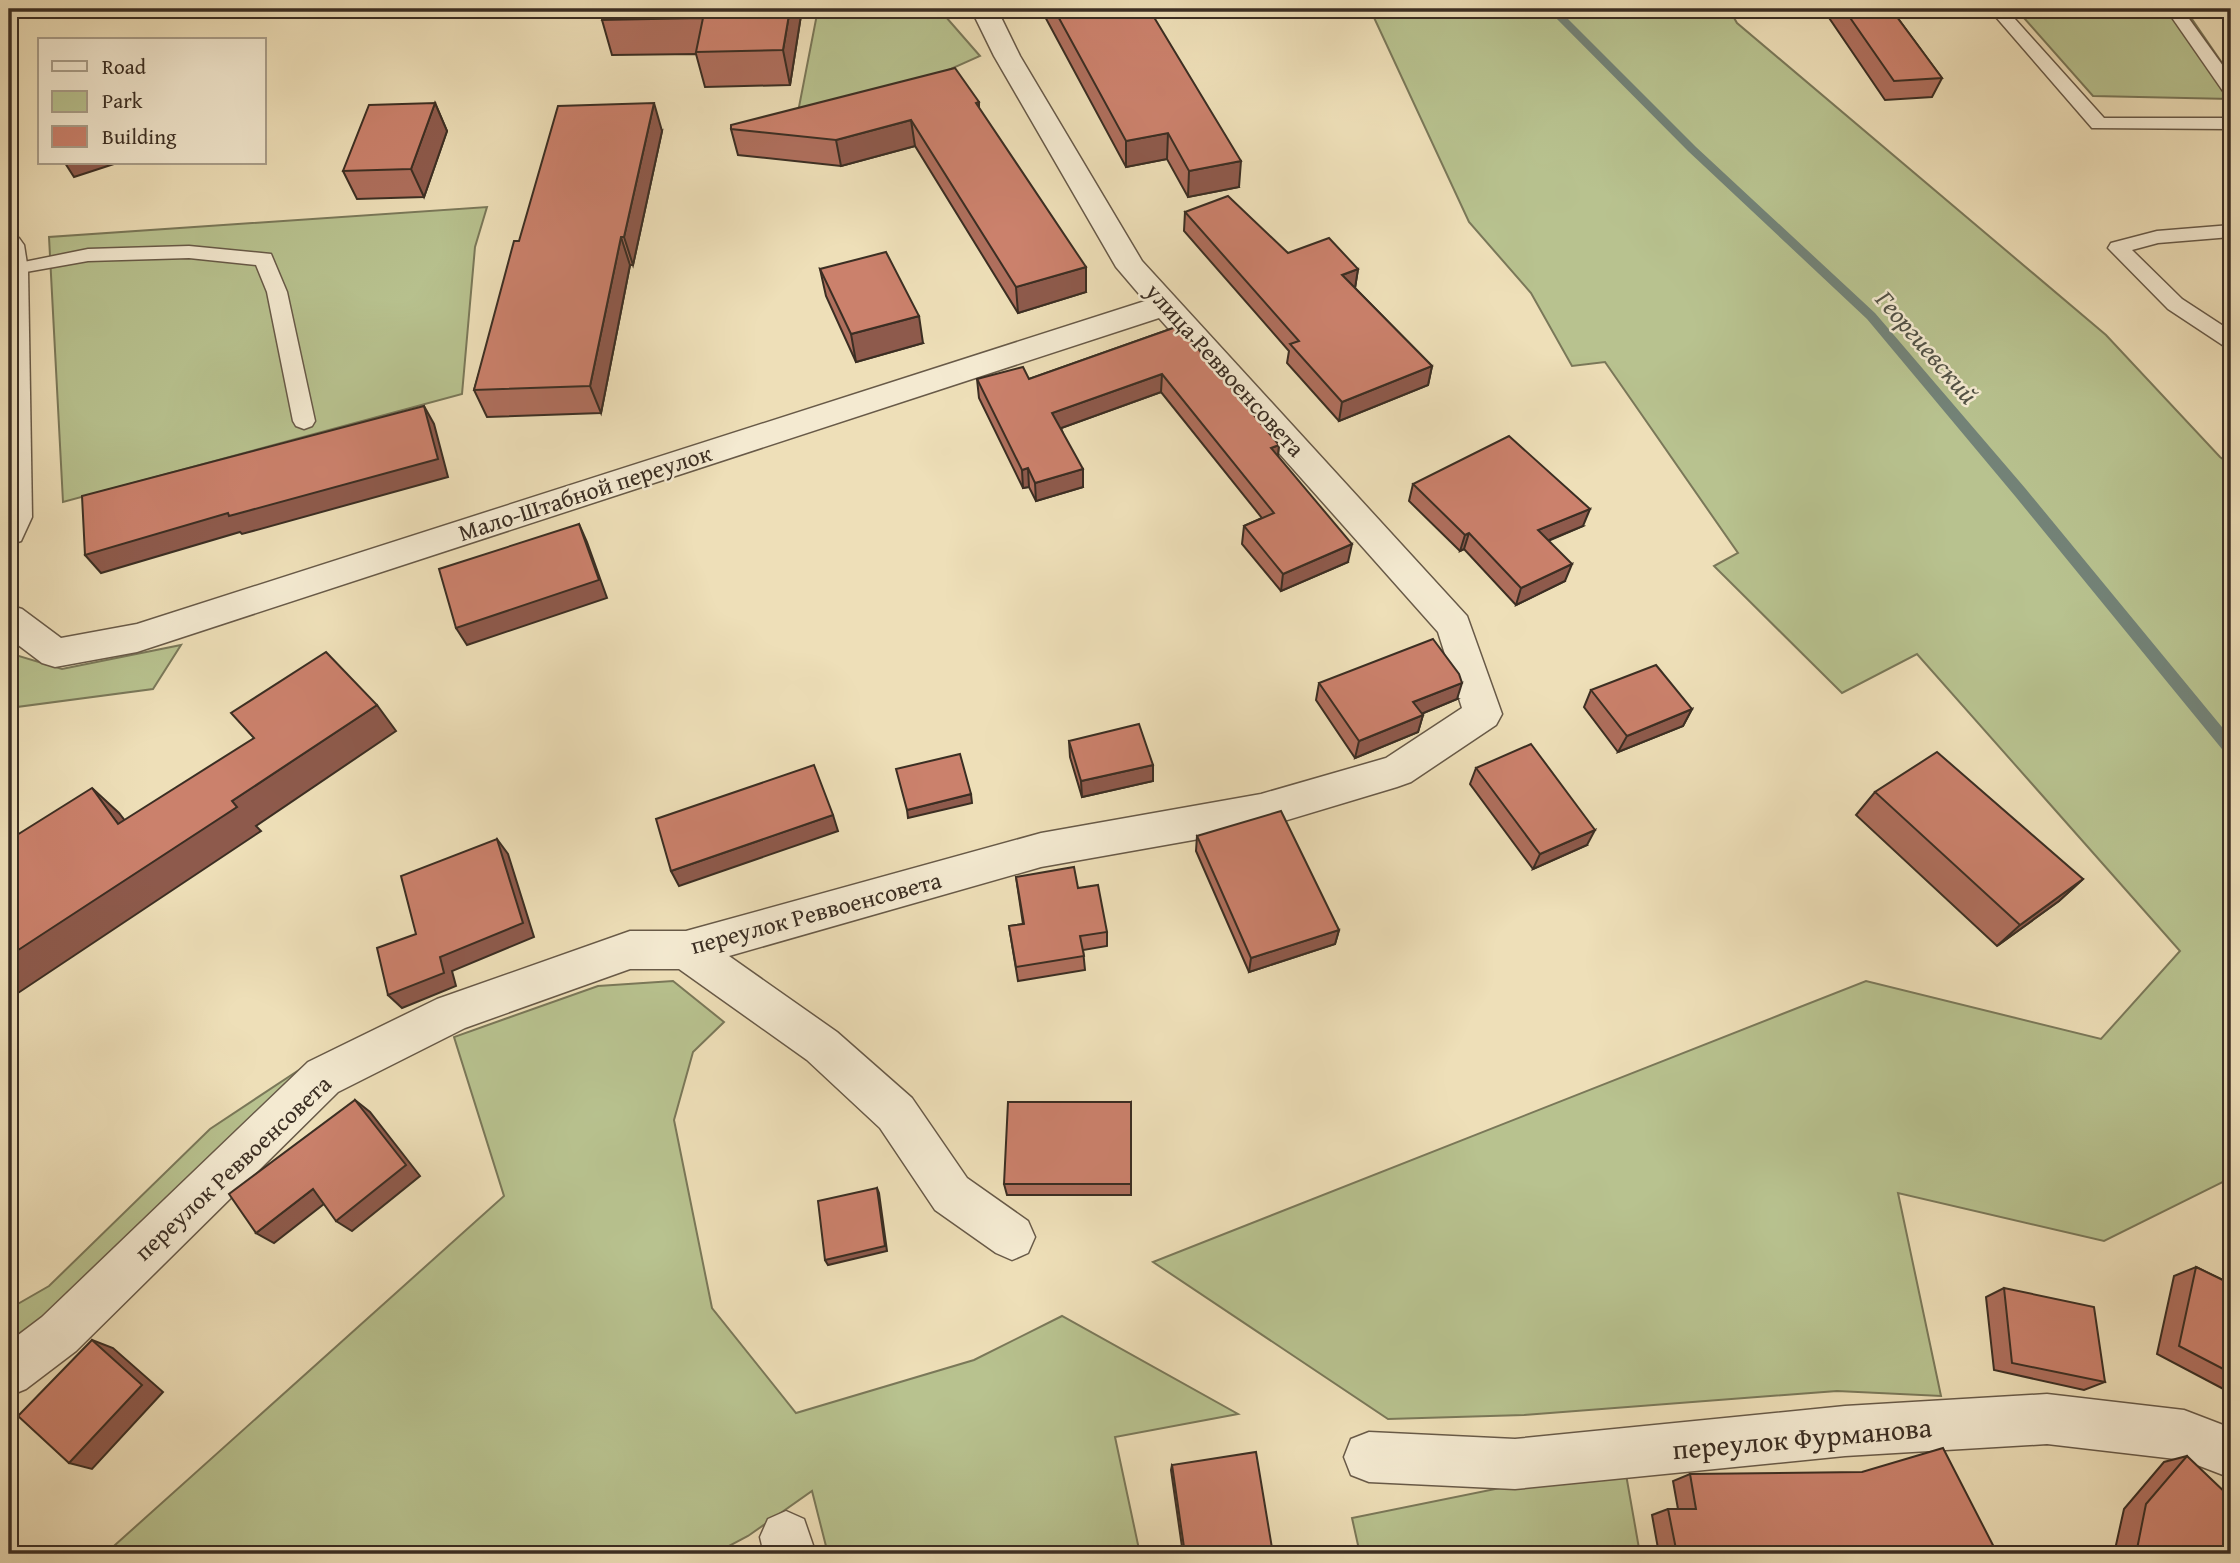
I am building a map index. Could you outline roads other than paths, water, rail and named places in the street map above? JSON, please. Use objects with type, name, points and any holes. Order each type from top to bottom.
[{"type":"street","name":"улица Реввоенсовета","points":[[984,9],[1007,57],[1131,267],[1454,626],[1483,714]]},
{"type":"street","points":[[9,532],[15,517],[11,258]]},
{"type":"street","name":"Мало-Штабной переулок","points":[[9,619],[55,653],[137,638],[1166,304]]},
{"type":"street","name":"переулок Реввоенсовета","points":[[9,1372],[59,1334],[323,1077],[464,1008],[630,950],[686,950],[1041,850],[1261,811],[1348,786],[1397,771],[1483,714]]},
{"type":"street","points":[[686,950],[822,1046],[896,1113],[951,1194],[1012,1237]]},
{"type":"street","name":"переулок Фурманова","points":[[1369,1457],[1515,1464],[1845,1431],[2047,1419],[2184,1435],[2231,1453]]},
{"type":"lane","points":[[1997,9],[2099,124],[2231,124]]},
{"type":"lane","points":[[2174,9],[2231,90]]},
{"type":"lane","points":[[2231,230],[2157,237],[2118,248],[2175,304],[2231,341]]},
{"type":"lane","points":[[11,258],[189,252],[264,259],[277,292],[304,421]]},
{"type":"waterway","name":"Георгиевский","points":[[1552,9],[1692,149],[1871,316],[2231,749]]}]
